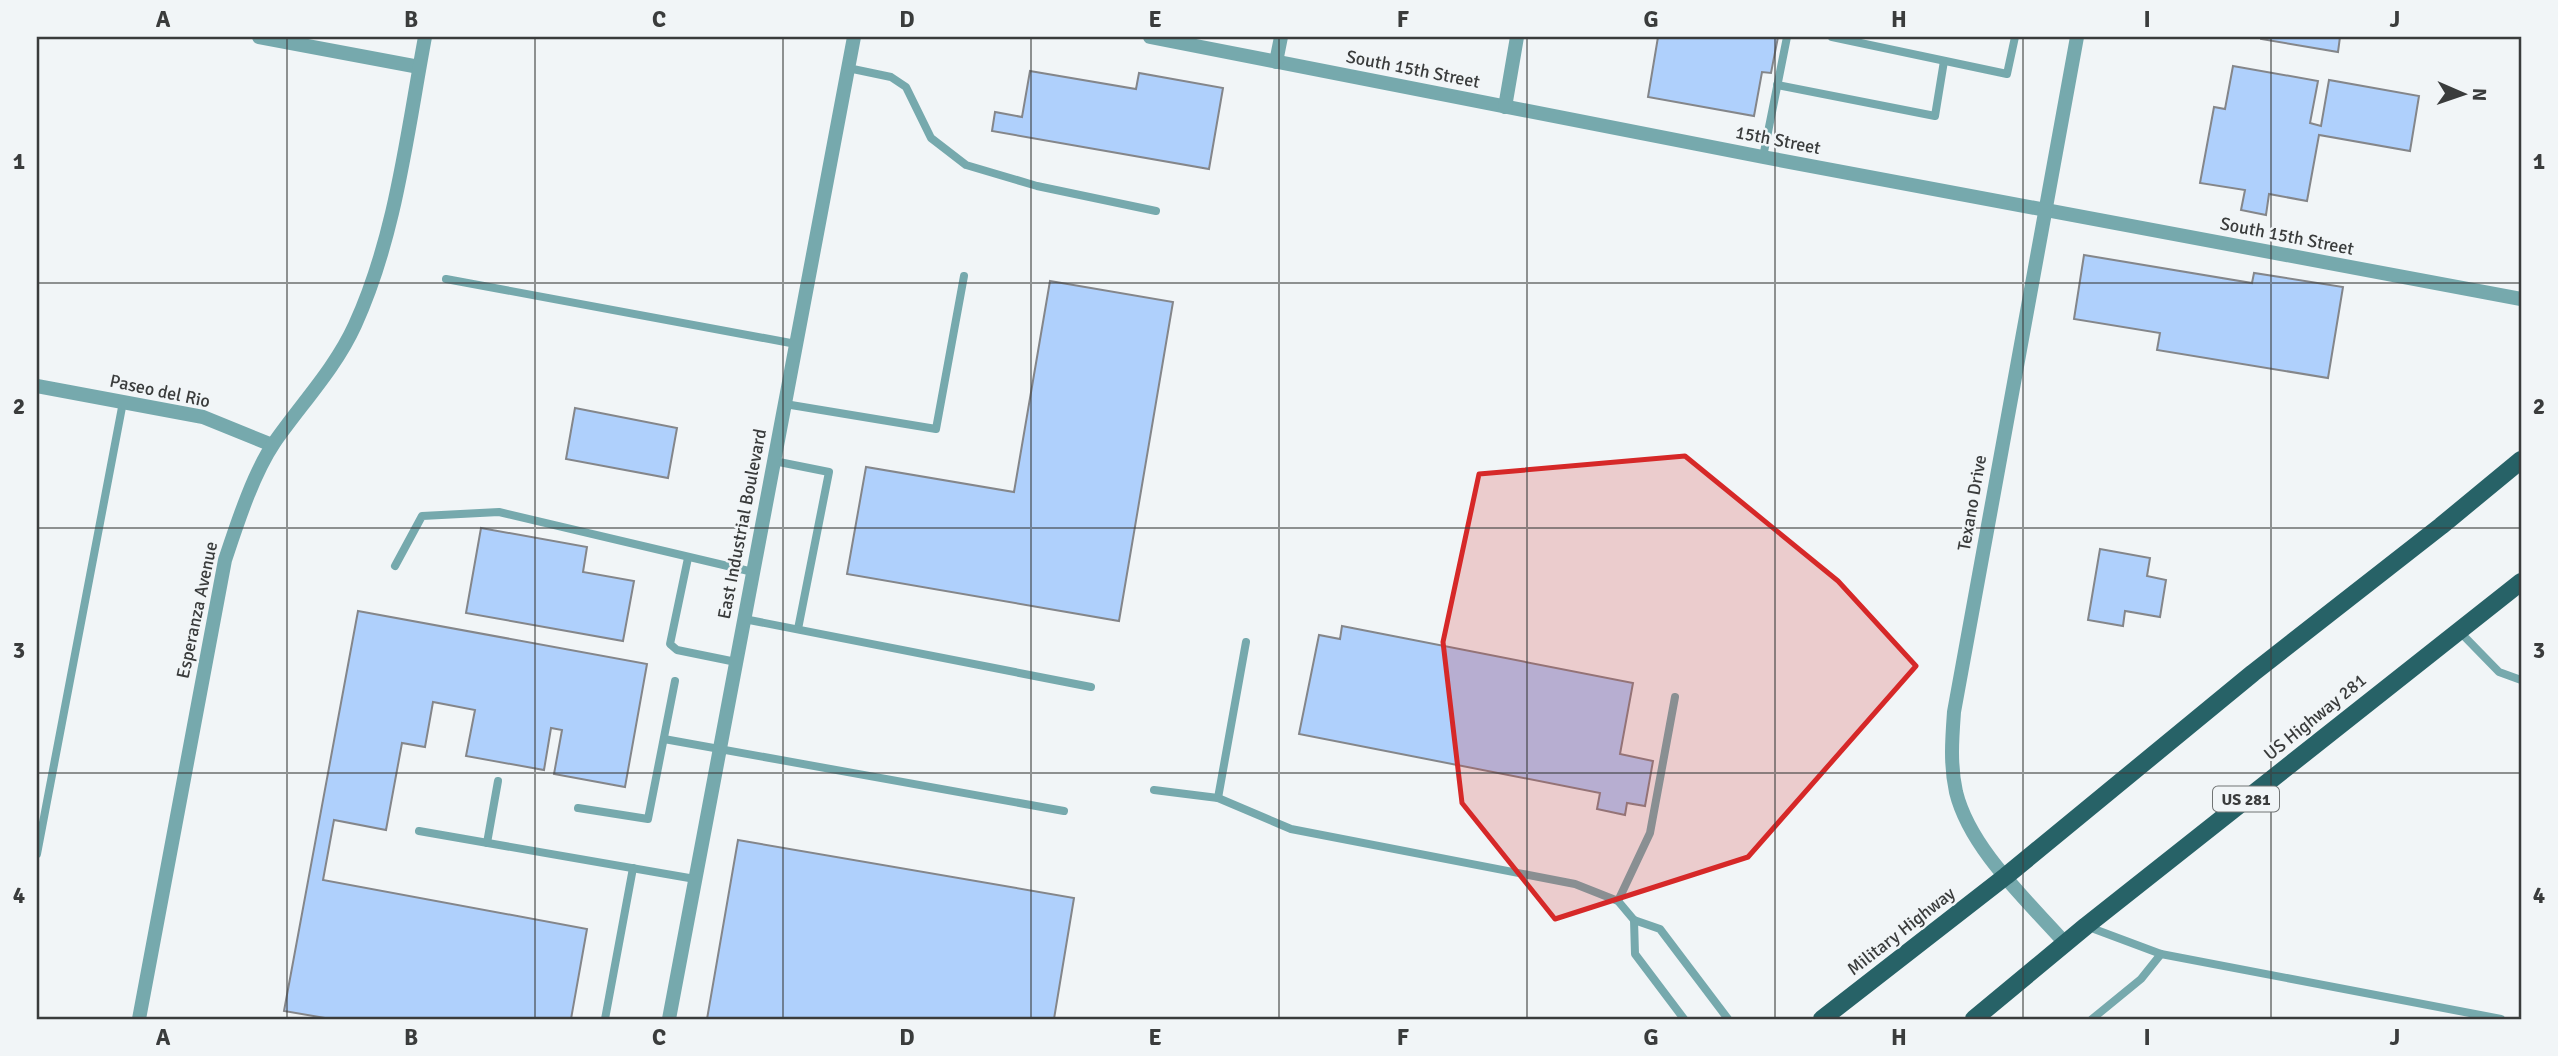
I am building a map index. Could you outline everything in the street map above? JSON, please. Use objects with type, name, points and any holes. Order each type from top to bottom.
[{"type":"main road","points":[[2006,876],[2253,673],[2521,460]]},
{"type":"main road","name":"US Highway 281","points":[[1983,1017],[2086,926],[2521,582]]},
{"type":"main road","name":"Military Highway","points":[[1822,1019],[2006,876]]},
{"type":"street","points":[[259,37],[419,67]]},
{"type":"street","name":"Esperanza Avenue","points":[[139,1019],[225,560],[242,508],[272,445],[322,379],[354,326],[376,268],[394,203],[425,37]]},
{"type":"street","name":"East Industrial Boulevard","points":[[669,1019],[854,37]]},
{"type":"street","name":"South 15th Street","points":[[1150,37],[1505,107]]},
{"type":"street","points":[[1276,62],[1280,37]]},
{"type":"street","points":[[1505,107],[1517,37]]},
{"type":"street","name":"Texano Drive","points":[[2065,943],[1973,834],[1956,793],[1951,752],[1954,712],[2077,37]]},
{"type":"street","name":"15th Street","points":[[1505,107],[2045,211]]},
{"type":"street","name":"South 15th Street","points":[[2045,211],[2521,299]]},
{"type":"street","name":"Paseo del Rio","points":[[37,386],[202,417],[272,445]]},
{"type":"lane","points":[[1763,156],[1787,37]]},
{"type":"lane","points":[[1832,37],[2007,74],[2015,37]]},
{"type":"lane","points":[[1777,85],[1935,116],[1944,61]]},
{"type":"lane","points":[[848,68],[891,78],[906,87],[931,138],[966,165],[1037,186],[1156,211]]},
{"type":"lane","points":[[785,404],[936,429],[964,276]]},
{"type":"lane","points":[[446,279],[796,344]]},
{"type":"lane","points":[[37,854],[123,402]]},
{"type":"lane","points":[[774,461],[829,472],[799,629]]},
{"type":"lane","points":[[395,566],[422,516],[499,512],[753,572]]},
{"type":"lane","points":[[688,558],[670,644],[677,650],[736,662]]},
{"type":"lane","points":[[744,619],[1091,687]]},
{"type":"lane","points":[[2458,630],[2499,673],[2521,680]]},
{"type":"lane","points":[[1218,798],[1246,642]]},
{"type":"lane","points":[[578,808],[648,819],[675,681]]},
{"type":"lane","points":[[1618,901],[1650,833],[1675,697]]},
{"type":"lane","points":[[664,739],[1064,811]]},
{"type":"lane","points":[[487,843],[498,782]]},
{"type":"lane","points":[[1154,790],[1218,798],[1291,829],[1575,884],[1618,901],[1634,920],[1660,929],[1728,1019]]},
{"type":"lane","points":[[419,831],[695,879]]},
{"type":"lane","points":[[604,1019],[633,868]]},
{"type":"lane","points":[[1634,920],[1634,954],[1684,1019]]},
{"type":"lane","points":[[2086,926],[2161,954],[2501,1019]]},
{"type":"lane","points":[[2092,1019],[2141,979],[2161,954]]},
{"type":"highlighted area","points":[[1685,456],[1838,581],[1916,666],[1748,857],[1555,919],[1462,803],[1443,642],[1479,474]]},
{"type":"building","points":[[1658,37],[1778,37],[1771,73],[1762,72],[1754,116],[1648,97]]},
{"type":"building","points":[[2261,37],[2340,37],[2338,52]]},
{"type":"building","points":[[2233,66],[2318,81],[2310,123],[2321,126],[2329,80],[2419,96],[2410,151],[2319,135],[2307,201],[2269,194],[2266,215],[2241,210],[2245,190],[2200,183],[2214,107],[2225,109]]},
{"type":"building","points":[[1030,71],[1136,89],[1139,73],[1223,88],[1209,169],[992,131],[995,112],[1022,117]]},
{"type":"building","points":[[2084,255],[2252,283],[2254,273],[2343,287],[2328,378],[2157,350],[2160,333],[2074,319]]},
{"type":"building","points":[[1050,281],[1173,302],[1119,621],[847,574],[866,467],[1014,492]]},
{"type":"building","points":[[575,408],[677,428],[668,478],[566,459]]},
{"type":"building","points":[[481,528],[587,547],[583,572],[634,581],[623,641],[466,613]]},
{"type":"building","points":[[2100,549],[2150,558],[2147,576],[2166,580],[2160,617],[2125,611],[2123,626],[2088,620]]},
{"type":"building","points":[[358,611],[647,664],[625,787],[554,774],[562,730],[551,728],[544,770],[466,756],[475,710],[433,702],[425,747],[402,743],[386,830],[334,820],[323,880],[587,929],[571,1019],[331,1019],[284,1011]]},
{"type":"building","points":[[1342,626],[1633,683],[1620,754],[1653,761],[1645,806],[1627,803],[1625,815],[1597,809],[1600,793],[1299,734],[1319,635],[1340,639]]},
{"type":"building","points":[[738,840],[1074,898],[1054,1019],[707,1019]]}]
